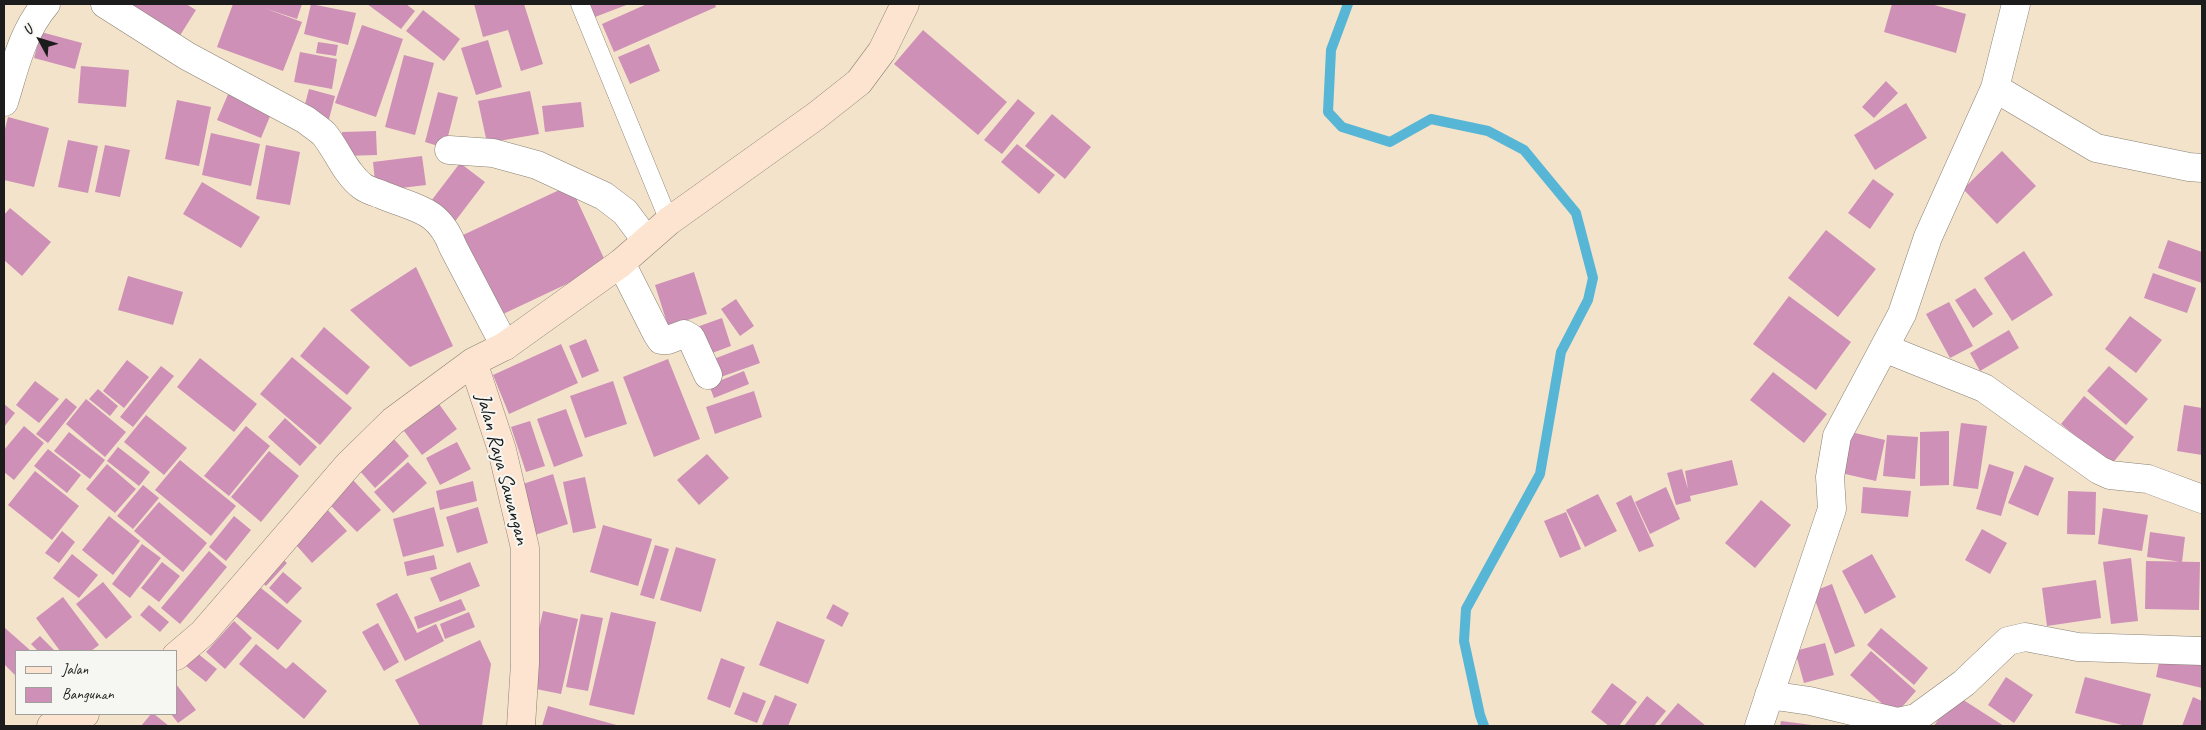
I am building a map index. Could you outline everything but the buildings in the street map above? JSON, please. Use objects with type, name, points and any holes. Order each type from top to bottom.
[{"type":"street","points":[[4,102],[25,36],[35,17],[46,4]]},
{"type":"street","points":[[105,4],[187,56],[306,120],[323,133],[344,165],[363,188],[415,206],[440,223],[448,233],[453,247],[505,346]]},
{"type":"street","points":[[178,654],[203,633],[349,464],[393,421],[473,362],[505,346],[621,263],[669,221],[816,116],[859,82],[882,51],[905,4]]},
{"type":"street","points":[[1759,726],[1832,508],[1830,478],[1837,436],[1902,314],[1928,237],[1995,88],[2016,4]]},
{"type":"street","points":[[1995,88],[2096,148],[2202,168]]},
{"type":"street","points":[[449,150],[493,152],[537,165],[604,196],[626,212],[646,240]]},
{"type":"street","points":[[621,263],[661,340],[668,340],[684,334],[691,338],[708,375]]},
{"type":"street","points":[[1884,348],[1984,388],[2099,470],[2110,475],[2148,479],[2202,498]]},
{"type":"street","name":"Jalan Raya Sawangan","points":[[473,362],[502,450],[525,548],[525,663],[520,726]]},
{"type":"street","points":[[1769,695],[1810,702],[1898,722],[1916,718],[1964,683],[2008,641],[2025,637],[2078,647],[2202,651]]},
{"type":"street","points":[[51,726],[72,721],[84,715]]},
{"type":"lane","points":[[580,4],[669,221]]},
{"type":"waterway","points":[[1348,4],[1331,50],[1328,112],[1342,127],[1390,142],[1431,119],[1488,131],[1524,150],[1576,213],[1593,278],[1588,300],[1561,352],[1540,474],[1466,609],[1464,641],[1484,726]]}]
